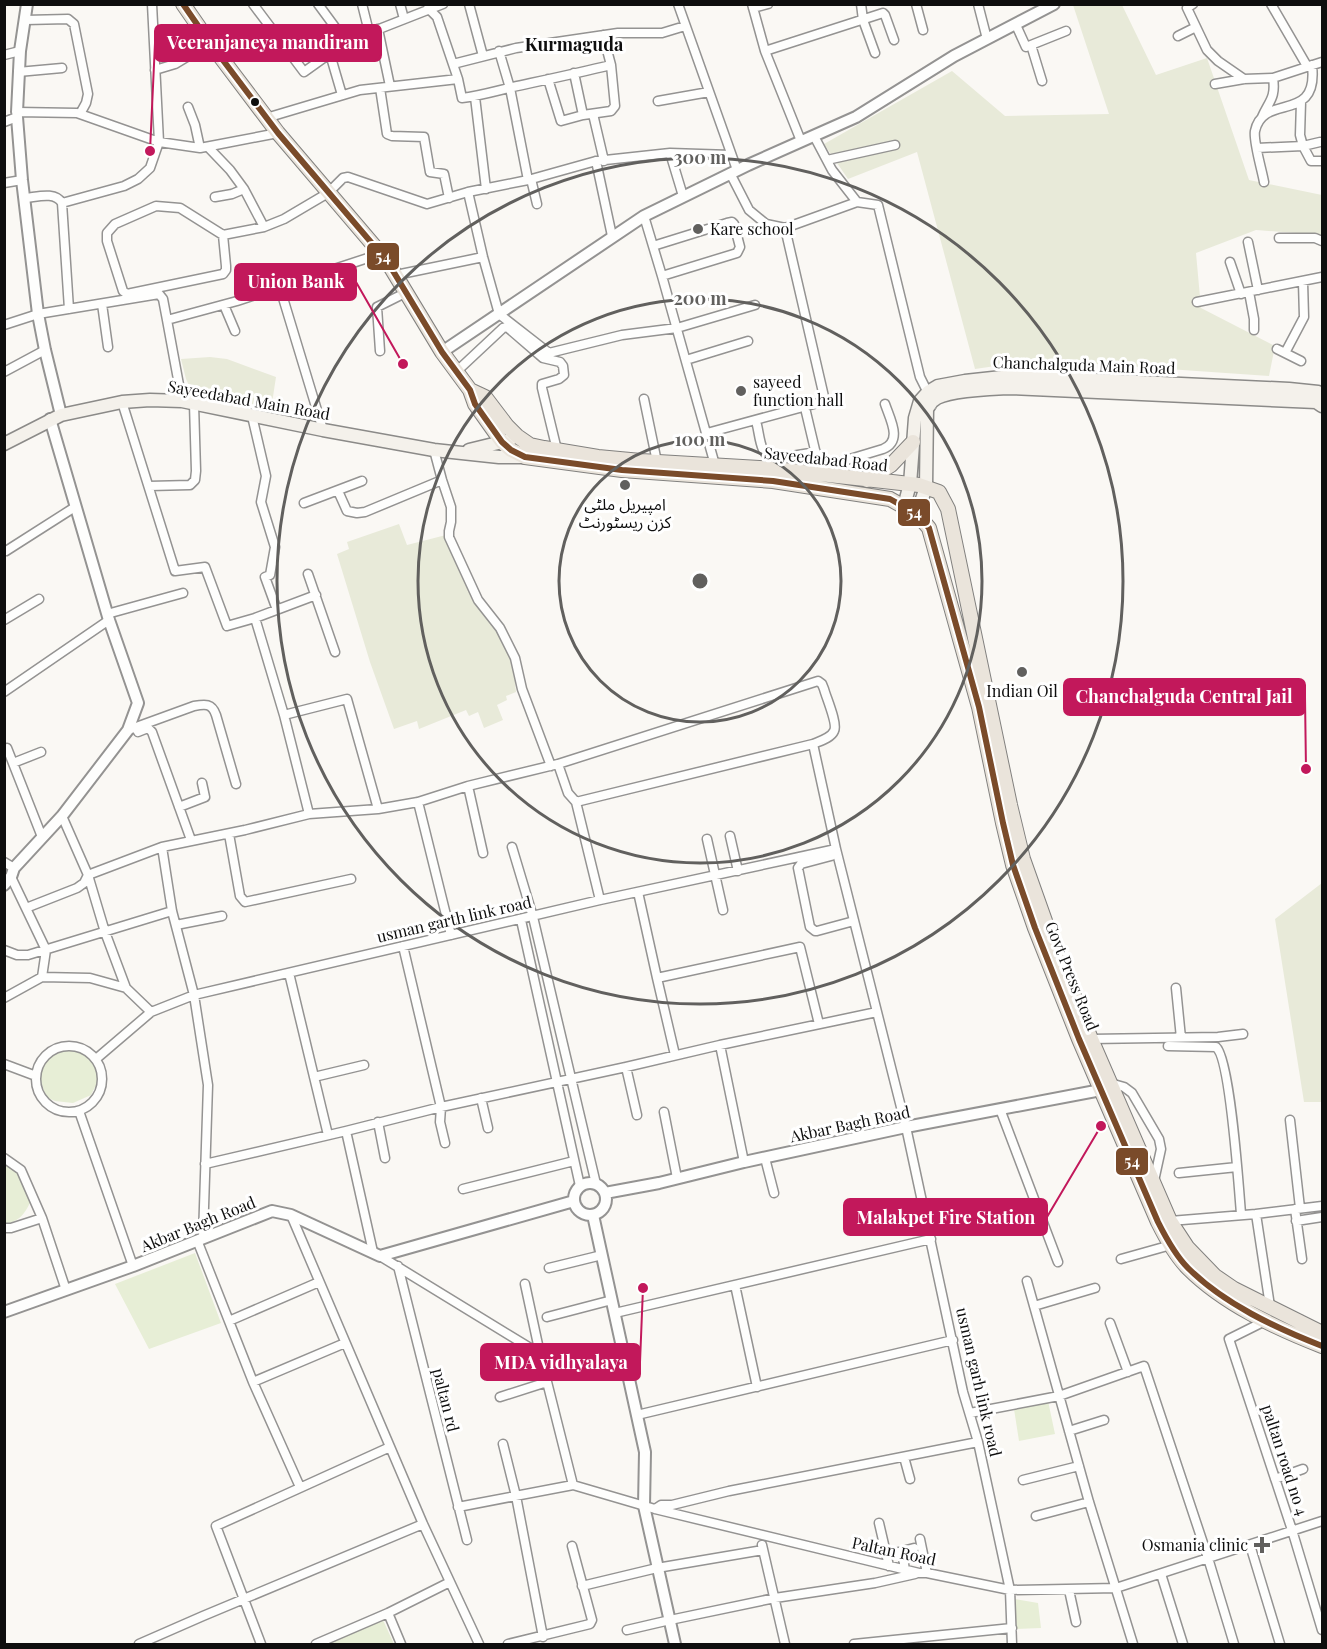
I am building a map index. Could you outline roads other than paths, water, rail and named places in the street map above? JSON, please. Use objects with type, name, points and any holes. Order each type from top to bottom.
[{"type":"main road","points":[[183,4],[266,118],[381,254],[407,292],[442,352],[470,390],[475,404],[504,450]]},
{"type":"main road","name":"Chanchalguda Main Road","points":[[998,383],[1011,376],[1289,389],[1323,394]]},
{"type":"main road","name":"Chanchalguda Main Road","points":[[930,397],[938,386],[998,383],[1316,402],[1323,406]]},
{"type":"main road","points":[[470,390],[485,398],[517,436]]},
{"type":"main road","points":[[904,506],[918,485],[913,442],[915,418],[920,401],[930,397]]},
{"type":"main road","points":[[917,514],[918,485],[930,397]]},
{"type":"main road","name":"Sayeedabad Main Road","points":[[4,444],[56,417],[122,402],[150,400],[188,402],[434,450],[459,452],[504,450],[517,436]]},
{"type":"main road","name":"Sayeedabad Road","points":[[517,436],[528,451],[622,470],[773,481],[890,499],[917,514],[929,528]]},
{"type":"main road","points":[[867,480],[894,462],[913,442]]},
{"type":"main road","name":"Sayeedabad Road","points":[[504,450],[557,450],[598,457],[657,462],[820,471],[867,480],[918,485]]},
{"type":"main road","points":[[918,485],[939,492],[948,508],[1023,859],[1091,1039],[1106,1087],[1154,1181],[1170,1221],[1187,1247],[1215,1276],[1234,1289],[1323,1333]]},
{"type":"main road","name":"Govt Press Road","points":[[929,528],[979,707],[1013,865],[1035,928],[1106,1087],[1158,1222],[1187,1267],[1214,1291],[1265,1321],[1323,1346]]},
{"type":"street","points":[[27,4],[18,72],[17,114],[22,180],[38,314],[75,507],[108,617],[138,703],[126,733],[62,816],[8,874],[46,951],[42,977]]},
{"type":"street","points":[[62,203],[124,186],[138,179],[150,168],[159,142],[152,4]]},
{"type":"street","points":[[253,4],[304,72],[346,42],[429,7],[444,4]]},
{"type":"street","points":[[318,4],[346,42]]},
{"type":"street","points":[[363,4],[373,30],[385,87],[387,134],[424,137],[430,172],[444,174],[449,198]]},
{"type":"street","points":[[400,4],[404,18]]},
{"type":"street","points":[[469,4],[483,56]]},
{"type":"street","points":[[678,4],[749,210],[766,224],[785,228],[856,202],[878,205],[920,376],[930,397]]},
{"type":"street","points":[[768,4],[752,6],[765,51],[801,141]]},
{"type":"street","points":[[861,4],[863,20],[875,53]]},
{"type":"street","points":[[916,4],[923,30]]},
{"type":"street","points":[[978,4],[987,39]]},
{"type":"street","points":[[442,352],[644,216],[682,196],[856,117],[954,56],[1054,4]]},
{"type":"street","points":[[1193,4],[1187,8],[1207,50],[1218,61],[1244,79]]},
{"type":"street","points":[[1262,118],[1277,109],[1301,102],[1308,96],[1313,76],[1270,4]]},
{"type":"street","points":[[429,7],[437,16],[462,98],[475,97],[610,65]]},
{"type":"street","points":[[765,51],[884,13],[894,40]]},
{"type":"street","points":[[25,20],[68,20],[74,24],[88,94],[80,114]]},
{"type":"street","points":[[1016,25],[1026,47],[1066,31]]},
{"type":"street","points":[[453,64],[499,51],[618,33],[662,33],[685,26]]},
{"type":"street","points":[[1178,36],[1196,27]]},
{"type":"street","points":[[548,79],[559,120],[611,111],[615,106],[610,65],[603,35]]},
{"type":"street","points":[[154,70],[175,64],[210,43]]},
{"type":"street","points":[[1031,45],[1042,81]]},
{"type":"street","points":[[4,55],[20,51]]},
{"type":"street","points":[[499,51],[537,204]]},
{"type":"street","points":[[330,54],[342,95]]},
{"type":"street","points":[[1215,84],[1244,79],[1273,78],[1323,62]]},
{"type":"street","points":[[18,72],[62,68]]},
{"type":"street","points":[[574,73],[583,115]]},
{"type":"street","points":[[1264,182],[1255,134],[1258,123],[1274,94],[1273,78]]},
{"type":"street","points":[[266,118],[360,90],[458,79]]},
{"type":"street","points":[[658,101],[709,92]]},
{"type":"street","points":[[475,97],[486,189]]},
{"type":"street","points":[[1301,102],[1300,135],[1303,146],[1311,161],[1323,161]]},
{"type":"street","points":[[188,107],[204,147],[230,170],[244,189],[264,227]]},
{"type":"street","points":[[4,122],[17,114],[80,114],[159,142],[204,147],[278,133]]},
{"type":"street","points":[[593,114],[612,236]]},
{"type":"street","points":[[814,136],[832,170],[856,202]]},
{"type":"street","points":[[1257,148],[1303,146],[1320,142]]},
{"type":"street","points":[[827,160],[895,145]]},
{"type":"street","points":[[158,291],[125,293],[107,241],[107,233],[115,224],[156,206],[180,208],[224,235],[264,227],[284,219],[328,193],[342,178],[348,177],[427,204],[600,161],[670,153],[731,155]]},
{"type":"street","points":[[670,153],[682,196]]},
{"type":"street","points":[[4,183],[22,180]]},
{"type":"street","points":[[215,197],[244,189]]},
{"type":"street","points":[[468,192],[499,314],[549,353],[622,335],[676,327],[755,305]]},
{"type":"street","points":[[25,198],[54,195],[62,203],[69,309]]},
{"type":"street","points":[[644,216],[715,465]]},
{"type":"street","points":[[653,246],[730,222],[734,224],[740,247],[737,253],[662,276]]},
{"type":"street","points":[[707,434],[825,402],[785,228]]},
{"type":"street","points":[[4,325],[38,314],[102,304],[223,274],[226,270],[224,235]]},
{"type":"street","points":[[1279,238],[1315,238],[1323,241]]},
{"type":"street","points":[[1248,242],[1249,292],[1254,330]]},
{"type":"street","points":[[166,320],[279,288],[381,254]]},
{"type":"street","points":[[396,275],[483,257]]},
{"type":"street","points":[[1230,262],[1249,292]]},
{"type":"street","points":[[1197,302],[1323,277]]},
{"type":"street","points":[[1301,361],[1281,351],[1304,317],[1303,282]]},
{"type":"street","points":[[279,288],[323,430]]},
{"type":"street","points":[[149,486],[190,485],[195,480],[196,471],[188,402],[166,320],[163,299],[158,291]]},
{"type":"street","points":[[380,351],[377,307],[407,292]]},
{"type":"street","points":[[102,304],[108,347]]},
{"type":"street","points":[[224,304],[235,331]]},
{"type":"street","points":[[456,372],[481,347],[507,327],[543,358],[560,362],[564,375],[559,379],[542,384],[557,450]]},
{"type":"street","points":[[686,360],[748,341]]},
{"type":"street","points":[[4,372],[45,350]]},
{"type":"street","points":[[644,399],[657,462]]},
{"type":"street","points":[[122,402],[176,571],[205,567],[227,627],[316,595]]},
{"type":"street","points":[[806,412],[820,471],[883,449],[891,444],[894,435],[885,404]]},
{"type":"street","points":[[252,416],[266,476],[261,501],[275,547],[270,575],[265,577],[277,610]]},
{"type":"street","points":[[757,425],[765,454],[769,458],[816,452]]},
{"type":"street","points":[[434,450],[451,507],[452,522],[449,537],[478,600],[500,628],[515,658],[522,689],[554,765],[568,793],[576,802],[600,900]]},
{"type":"street","points":[[338,491],[347,511],[357,513],[442,480]]},
{"type":"street","points":[[304,503],[362,482]]},
{"type":"street","points":[[6,551],[75,507]]},
{"type":"street","points":[[308,574],[335,652]]},
{"type":"street","points":[[4,692],[108,617],[183,594]]},
{"type":"street","points":[[4,620],[39,599]]},
{"type":"street","points":[[255,618],[284,715],[309,814]]},
{"type":"street","points":[[26,908],[77,888],[84,883],[88,875],[191,840],[229,834],[309,814],[378,809],[418,802],[468,786],[554,765],[818,681],[824,688],[836,726],[834,733],[813,744],[576,802]]},
{"type":"street","points":[[284,715],[347,699],[378,809]]},
{"type":"street","points":[[126,733],[194,706],[210,705],[214,709],[237,784]]},
{"type":"street","points":[[126,733],[150,729],[191,840]]},
{"type":"street","points":[[813,744],[851,922]]},
{"type":"street","points":[[4,749],[7,748],[42,837]]},
{"type":"street","points":[[13,763],[42,752]]},
{"type":"street","points":[[179,807],[205,797],[202,783]]},
{"type":"street","points":[[468,786],[483,853]]},
{"type":"street","points":[[418,802],[450,935]]},
{"type":"street","points":[[62,816],[88,875],[105,932],[126,988],[151,1012]]},
{"type":"street","points":[[229,834],[240,896],[245,902],[351,879]]},
{"type":"street","points":[[730,836],[738,871]]},
{"type":"street","points":[[707,839],[723,910]]},
{"type":"street","points":[[512,847],[532,917],[596,1184]]},
{"type":"street","points":[[162,848],[172,911],[194,995],[208,1084],[200,1238],[253,1382],[300,1487]]},
{"type":"street","name":"usman garth link road","points":[[96,1059],[151,1012],[194,995],[600,900],[836,849]]},
{"type":"street","points":[[851,922],[817,931],[810,927],[798,868],[801,864],[834,856],[906,1127]]},
{"type":"street","points":[[638,892],[675,1055]]},
{"type":"street","points":[[4,950],[23,956],[46,951],[172,911]]},
{"type":"street","points":[[176,925],[222,916]]},
{"type":"street","points":[[521,920],[580,1186]]},
{"type":"street","points":[[403,946],[441,1107],[440,1122],[445,1143]]},
{"type":"street","points":[[657,978],[800,947],[819,1024]]},
{"type":"street","points":[[289,973],[328,1135]]},
{"type":"street","points":[[4,998],[42,977],[90,978],[126,988]]},
{"type":"street","points":[[1176,988],[1181,1038]]},
{"type":"street","points":[[205,1164],[441,1107],[877,1012]]},
{"type":"street","points":[[1091,1039],[1218,1037],[1243,1034]]},
{"type":"street","points":[[720,1045],[744,1162]]},
{"type":"street","points":[[1168,1046],[1216,1047],[1220,1050],[1227,1078],[1238,1167],[1241,1214]]},
{"type":"street","points":[[58,1047],[84,1048],[96,1059],[102,1070],[102,1088],[88,1106],[79,1111],[67,1112],[52,1108],[43,1100],[39,1095],[36,1076],[43,1059],[58,1047]]},
{"type":"street","points":[[4,1064],[36,1076]]},
{"type":"street","points":[[314,1077],[364,1065]]},
{"type":"street","points":[[626,1067],[637,1115]]},
{"type":"street","points":[[1106,1087],[1124,1087],[1132,1093],[1159,1138],[1161,1149],[1154,1181]]},
{"type":"street","name":"Akbar Bagh Road","points":[[605,1193],[906,1127],[1106,1087]]},
{"type":"street","points":[[481,1098],[488,1128]]},
{"type":"street","points":[[1000,1109],[1058,1262]]},
{"type":"street","points":[[79,1111],[133,1266]]},
{"type":"street","points":[[664,1112],[677,1178]]},
{"type":"street","points":[[1290,1120],[1296,1221],[1302,1259]]},
{"type":"street","points":[[378,1122],[385,1158]]},
{"type":"street","name":"usman garh link road","points":[[906,1127],[963,1392],[978,1442],[1010,1590],[1012,1644]]},
{"type":"street","points":[[346,1131],[376,1254],[540,1354]]},
{"type":"street","points":[[4,1158],[21,1170],[42,1218],[66,1290]]},
{"type":"street","points":[[765,1158],[774,1193]]},
{"type":"street","points":[[463,1189],[574,1161]]},
{"type":"street","points":[[1179,1173],[1238,1167]]},
{"type":"street","points":[[587,1183],[596,1184],[605,1193],[606,1202],[598,1214],[588,1215],[578,1210],[574,1201],[575,1192],[580,1186],[587,1183]]},
{"type":"street","points":[[376,1254],[574,1201]]},
{"type":"street","points":[[1170,1221],[1321,1206],[1322,1219],[1296,1221]]},
{"type":"street","points":[[1013,1218],[1038,1207]]},
{"type":"street","name":"Akbar Bagh Road","points":[[4,1312],[133,1266],[272,1211],[291,1215],[376,1254]]},
{"type":"street","points":[[1256,1214],[1269,1306]]},
{"type":"street","points":[[291,1215],[423,1524],[479,1644]]},
{"type":"street","points":[[593,1215],[645,1452],[644,1506],[675,1644]]},
{"type":"street","points":[[4,1228],[42,1218]]},
{"type":"street","points":[[615,1313],[931,1239]]},
{"type":"street","points":[[1121,1259],[1171,1245]]},
{"type":"street","points":[[549,1268],[602,1255]]},
{"type":"street","name":"paltan rd","points":[[398,1266],[467,1540]]},
{"type":"street","points":[[1027,1281],[1089,1502],[1133,1644]]},
{"type":"street","points":[[229,1321],[319,1282]]},
{"type":"street","points":[[525,1284],[573,1485]]},
{"type":"street","points":[[735,1285],[757,1387]]},
{"type":"street","points":[[1034,1306],[1095,1288]]},
{"type":"street","points":[[548,1317],[612,1300]]},
{"type":"street","name":"paltan road no 4","points":[[1265,1321],[1229,1339],[1323,1630]]},
{"type":"street","points":[[1110,1323],[1128,1372]]},
{"type":"street","points":[[637,1415],[953,1340]]},
{"type":"street","points":[[253,1382],[345,1343]]},
{"type":"street","points":[[970,1413],[1059,1396],[1144,1366],[1234,1644]]},
{"type":"street","points":[[500,1397],[547,1382]]},
{"type":"street","points":[[1069,1431],[1104,1420]]},
{"type":"street","points":[[655,1509],[661,1505],[672,1505],[729,1491],[978,1442]]},
{"type":"street","points":[[503,1444],[516,1496],[543,1636]]},
{"type":"street","points":[[261,1644],[216,1526],[390,1447]]},
{"type":"street","points":[[904,1457],[910,1479]]},
{"type":"street","points":[[1023,1480],[1079,1466]]},
{"type":"street","points":[[1275,1479],[1303,1469]]},
{"type":"street","name":"Paltan Road","points":[[458,1507],[573,1485],[760,1536],[905,1570],[1010,1590],[1116,1588],[1323,1521]]},
{"type":"street","points":[[1035,1516],[1089,1502]]},
{"type":"street","points":[[879,1523],[889,1566]]},
{"type":"street","points":[[140,1644],[423,1524]]},
{"type":"street","points":[[760,1536],[785,1644]]},
{"type":"street","points":[[627,1630],[775,1598],[875,1583],[923,1573],[920,1539]]},
{"type":"street","points":[[1250,1545],[1280,1644]]},
{"type":"street","points":[[508,1644],[590,1624],[592,1620],[572,1546]]},
{"type":"street","points":[[887,1555],[914,1548]]},
{"type":"street","points":[[582,1586],[657,1568],[763,1550]]},
{"type":"street","points":[[902,1551],[905,1570]]},
{"type":"street","points":[[1161,1574],[1183,1644]]},
{"type":"street","points":[[316,1644],[388,1613],[450,1582]]},
{"type":"street","points":[[1069,1590],[1076,1622]]},
{"type":"street","points":[[388,1613],[400,1644]]},
{"type":"street","points":[[854,1644],[1012,1628]]},
{"type":"place","name":"Veeranjaneya mandiram","points":[[150,151]]},
{"type":"place","name":"Kare school","points":[[698,229]]},
{"type":"place","name":"Union Bank","points":[[403,364]]},
{"type":"place","name":"sayeed function hall","points":[[741,391]]},
{"type":"place","name":"امپیریل ملٹی کزن ریسٹورنٹ","points":[[625,485]]},
{"type":"place","name":"Indian Oil","points":[[1022,672]]},
{"type":"place","name":"Chanchalguda Central Jail","points":[[1306,769]]},
{"type":"place","name":"Malakpet Fire Station","points":[[1101,1126]]},
{"type":"place","name":"MDA vidhyalaya","points":[[643,1288]]},
{"type":"place","name":"Osmania clinic","points":[[1262,1545]]},
{"type":"district","name":"Kurmaguda","points":[[574,45]]}]
